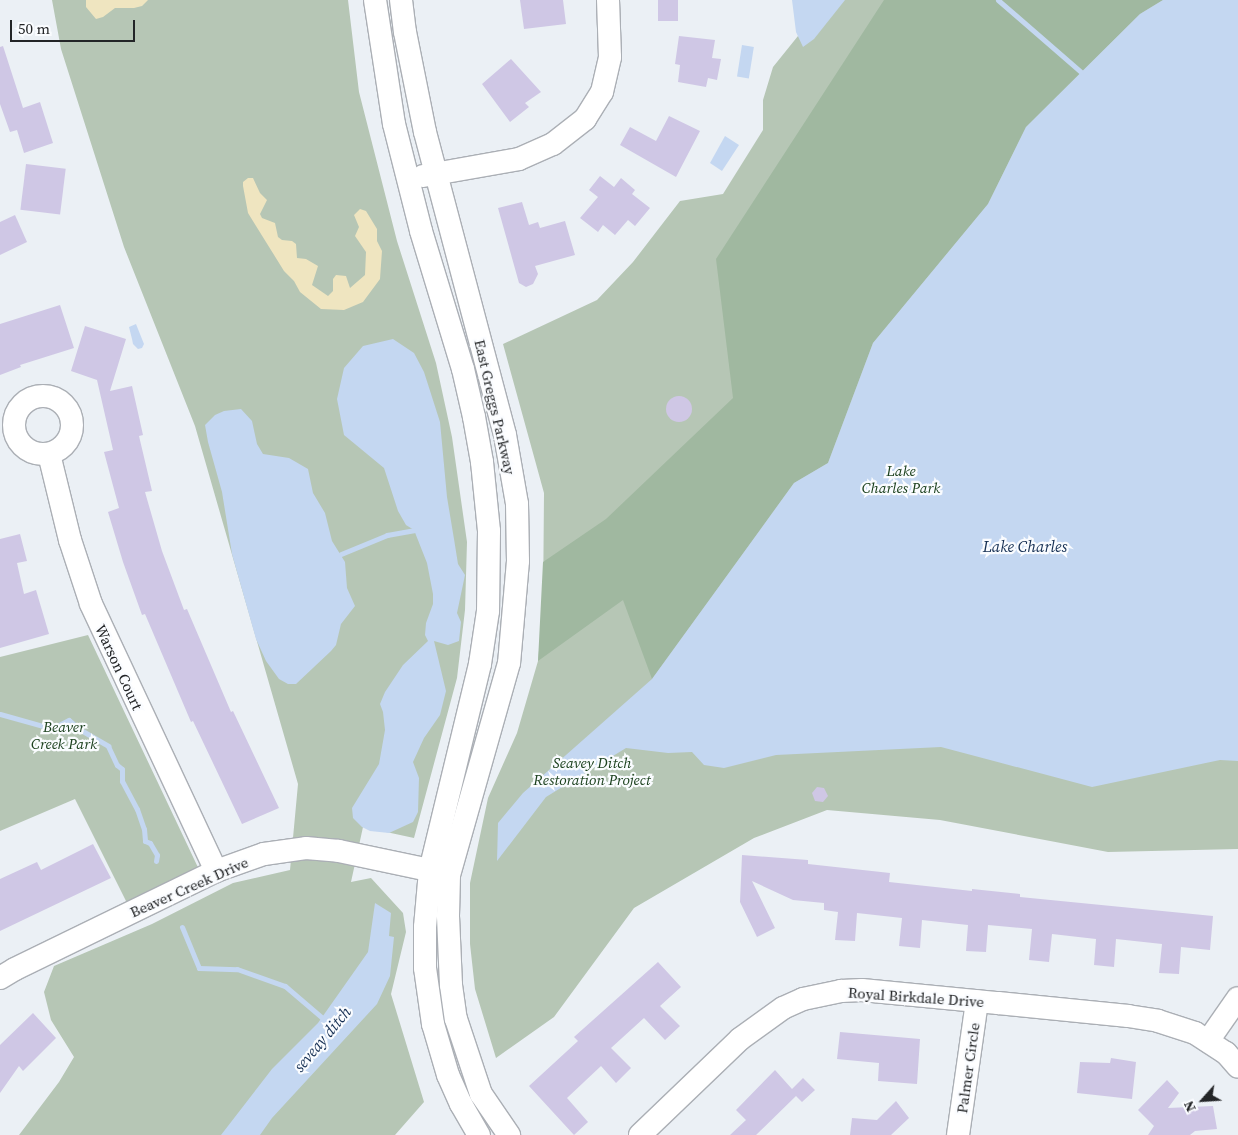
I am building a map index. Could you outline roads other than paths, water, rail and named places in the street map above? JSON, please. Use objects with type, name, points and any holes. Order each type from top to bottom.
[{"type":"street","name":"East Greggs Parkway","points":[[375,0],[394,124],[463,369],[482,462],[489,532],[488,611],[480,664],[439,873]]},
{"type":"street","name":"East Greggs Parkway","points":[[401,0],[405,32],[425,132],[505,435],[516,504],[518,561],[509,663],[439,873]]},
{"type":"street","points":[[408,179],[518,159],[553,144],[585,118],[602,92],[610,57],[608,0]]},
{"type":"street","name":"Warson Court","points":[[49,454],[70,540],[91,604],[216,871]]},
{"type":"street","name":"Beaver Creek Drive","points":[[0,978],[216,871],[264,854],[306,848],[339,851],[439,873]]},
{"type":"street","points":[[439,873],[456,1019],[480,1094],[499,1132]]},
{"type":"street","points":[[439,873],[425,927],[425,968],[433,1024],[448,1075],[461,1104],[479,1135]]},
{"type":"street","name":"Royal Birkdale Drive","points":[[640,1135],[740,1039],[784,1008],[803,999],[841,990],[862,990],[977,1001],[1128,1016],[1158,1021],[1195,1033],[1226,1053],[1238,1067]]},
{"type":"street","points":[[1208,1041],[1238,998]]},
{"type":"street","name":"Palmer Circle","points":[[958,1135],[977,1001]]},
{"type":"water","points":[[792,0],[845,0],[814,39],[803,47],[796,32]]},
{"type":"water","name":"Lake Charles","points":[[1163,0],[1238,0],[1238,761],[1220,760],[1092,787],[941,747],[776,755],[724,768],[704,765],[692,752],[668,753],[626,748],[546,797],[497,861],[498,823],[523,793],[652,679],[794,483],[828,463],[873,343],[988,204],[1026,127],[1140,14]]},
{"type":"water","points":[[742,45],[754,47],[749,78],[737,77]]},
{"type":"water","points":[[725,136],[739,145],[722,171],[710,163]]},
{"type":"water","points":[[136,324],[144,344],[142,348],[138,349],[133,344],[129,327]]},
{"type":"water","points":[[393,339],[414,353],[424,372],[440,422],[447,497],[458,564],[465,575],[457,613],[461,622],[459,641],[448,645],[434,641],[446,691],[440,715],[424,738],[413,762],[419,778],[418,812],[413,822],[389,833],[370,831],[362,827],[353,818],[352,808],[379,764],[385,730],[380,704],[385,692],[403,665],[428,641],[425,635],[426,623],[433,604],[433,594],[427,563],[414,530],[406,525],[398,511],[384,468],[344,435],[337,399],[344,368],[363,346]]},
{"type":"water","points":[[241,409],[252,421],[257,444],[263,454],[289,458],[308,469],[313,493],[325,513],[332,541],[345,562],[347,588],[355,606],[341,624],[336,645],[296,684],[288,684],[279,679],[266,661],[256,639],[232,554],[222,492],[208,442],[205,425],[215,415],[224,411]]},
{"type":"water","name":"seveay ditch","points":[[375,903],[391,913],[389,936],[394,937],[390,976],[377,1004],[272,1118],[260,1135],[221,1135],[272,1069],[318,1023],[368,952]]},
{"type":"waterway","points":[[998,0],[1081,72]]},
{"type":"waterway","points":[[341,554],[387,535],[414,530]]},
{"type":"waterway","points":[[0,714],[43,726],[57,726],[69,720],[79,729],[108,746],[117,765],[122,769],[122,781],[137,809],[144,829],[145,841],[150,843],[157,855],[156,861]]},
{"type":"waterway","name":"seveay ditch","points":[[182,927],[199,968],[237,969],[285,986],[326,1021]]},
{"type":"park label","name":"Lake Charles Park","points":[[901,478]]},
{"type":"park label","name":"Beaver Creek Park","points":[[64,734]]},
{"type":"park label","name":"Seavey Ditch Restoration Project","points":[[592,770]]}]
